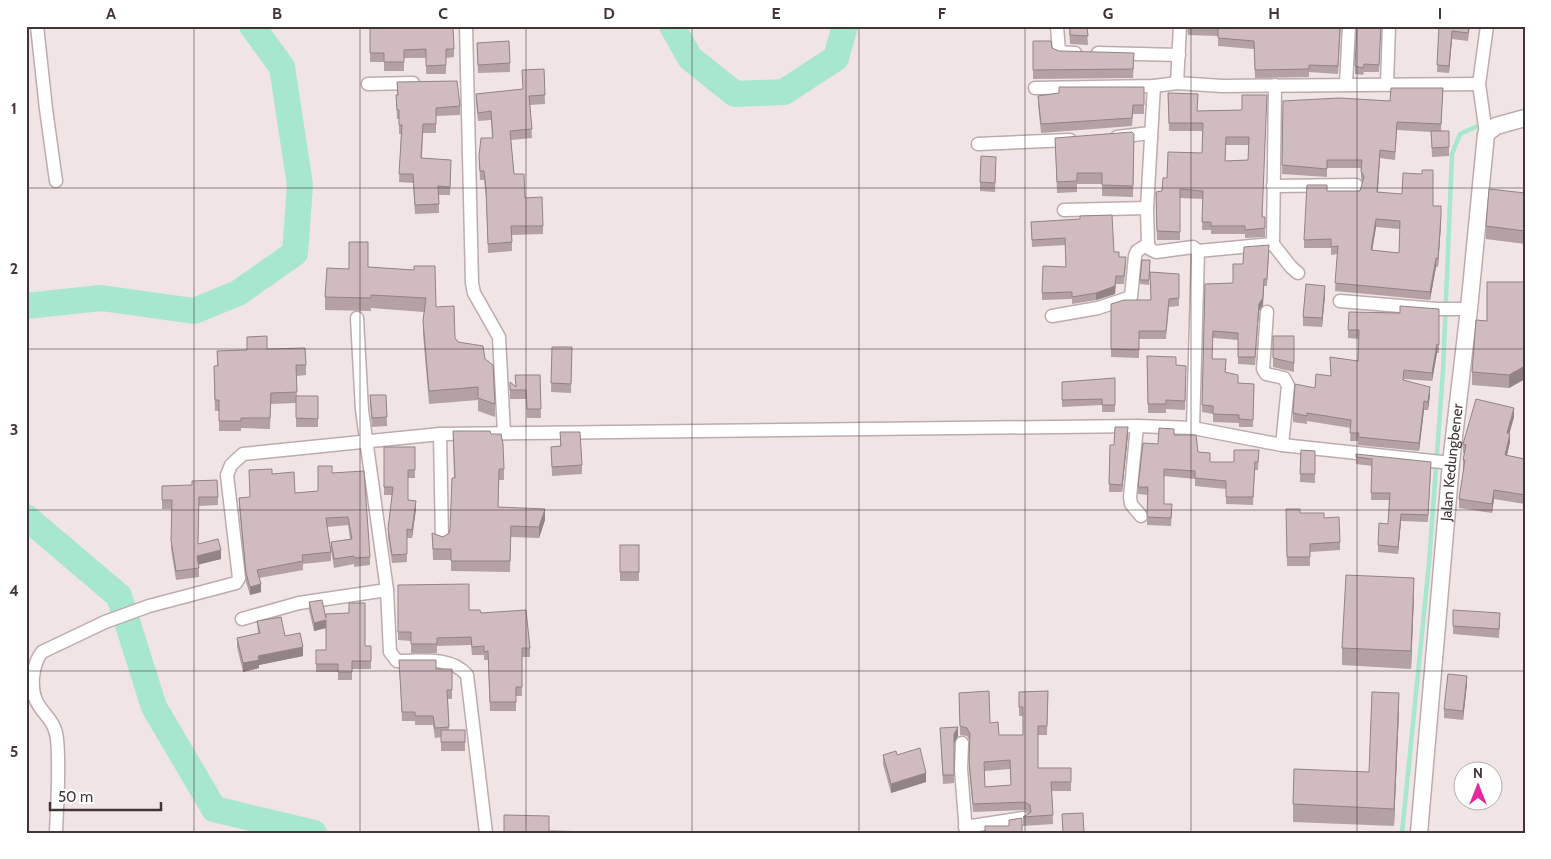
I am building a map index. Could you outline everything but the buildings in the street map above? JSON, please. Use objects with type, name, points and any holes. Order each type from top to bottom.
[{"type":"street","points":[[37,26],[56,181]]},
{"type":"street","points":[[466,26],[463,81],[472,283],[474,293],[499,337],[504,433]]},
{"type":"street","points":[[1057,26],[1059,52],[1179,55]]},
{"type":"street","points":[[1177,83],[1180,26]]},
{"type":"street","points":[[1346,84],[1349,26]]},
{"type":"street","points":[[1387,84],[1389,26]]},
{"type":"street","points":[[1487,26],[1479,84],[1485,131],[1525,118]]},
{"type":"street","points":[[368,84],[428,82]]},
{"type":"street","points":[[1035,88],[1154,86],[1177,83],[1222,86],[1479,84]]},
{"type":"street","points":[[1275,85],[1273,244],[1290,268],[1298,273]]},
{"type":"street","points":[[1154,86],[1147,208],[1148,244],[1150,249],[1156,252],[1193,247],[1198,251],[1273,244]]},
{"type":"street","name":"Jalan Kedungbener","points":[[1419,833],[1448,462],[1469,309],[1485,131]]},
{"type":"street","points":[[1103,138],[1150,133]]},
{"type":"street","points":[[978,144],[1084,139]]},
{"type":"street","points":[[1273,186],[1356,185]]},
{"type":"street","points":[[1064,210],[1147,208]]},
{"type":"street","points":[[1052,316],[1098,308],[1131,297],[1135,256],[1137,251],[1148,244]]},
{"type":"street","points":[[1193,428],[1198,251]]},
{"type":"street","points":[[1340,301],[1451,310],[1469,309]]},
{"type":"street","points":[[1267,312],[1263,369],[1266,374],[1284,378],[1288,386],[1282,445]]},
{"type":"street","points":[[357,318],[362,410],[386,590],[390,652],[397,661],[439,661],[463,671],[467,675],[486,833]]},
{"type":"street","points":[[1138,426],[1130,497],[1131,504],[1141,516]]},
{"type":"street","points":[[56,833],[56,732],[53,724],[37,704],[32,694],[33,674],[38,656],[42,652],[105,622],[149,606],[230,585],[238,581],[226,475],[236,459],[243,454],[440,434],[1138,426],[1193,428],[1282,445],[1448,462]]},
{"type":"street","points":[[440,434],[442,540]]},
{"type":"street","points":[[242,619],[299,603],[386,590]]},
{"type":"street","points":[[962,743],[961,769],[965,830],[1023,818]]},
{"type":"waterway","points":[[26,306],[101,298],[194,311],[238,293],[295,253],[300,185],[282,67],[252,26]]},
{"type":"waterway","points":[[672,26],[690,58],[735,94],[784,92],[836,58],[845,26]]},
{"type":"waterway","points":[[1402,833],[1429,563],[1443,371],[1452,154],[1460,134],[1482,124]]},
{"type":"waterway","points":[[26,517],[119,596],[154,707],[214,809],[314,833]]}]
